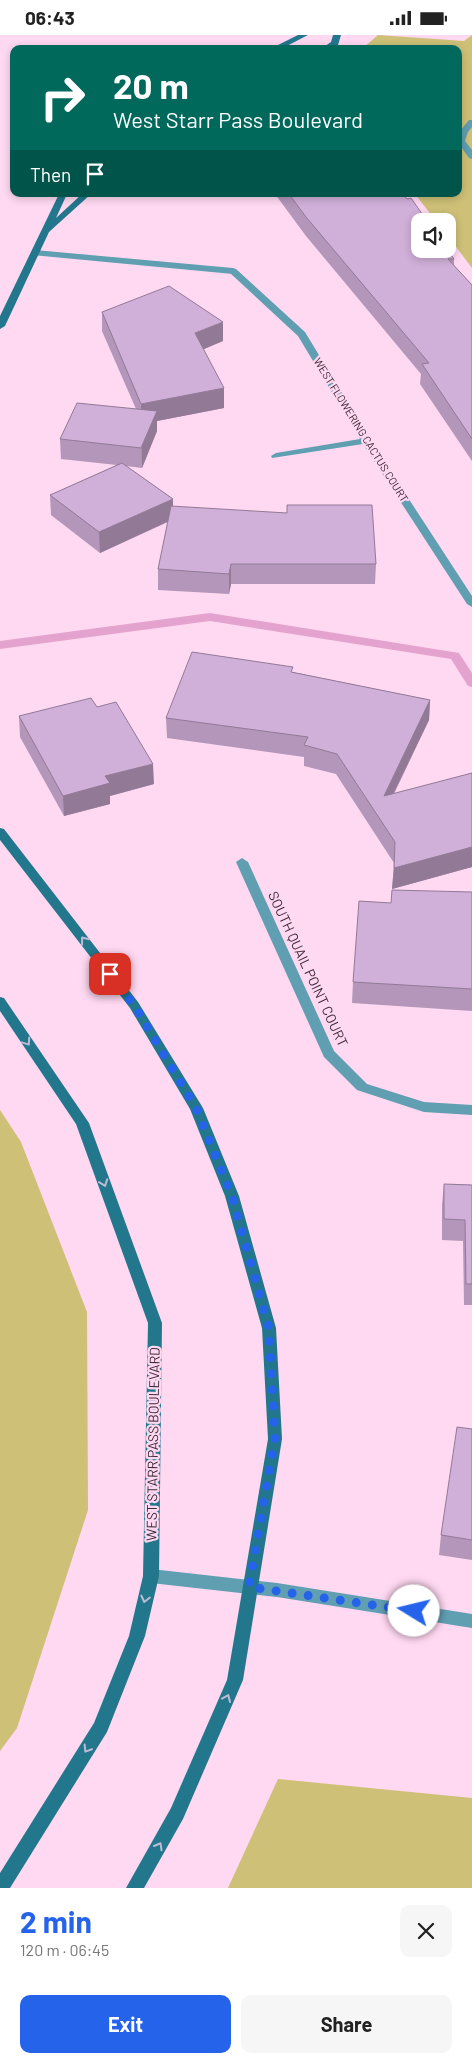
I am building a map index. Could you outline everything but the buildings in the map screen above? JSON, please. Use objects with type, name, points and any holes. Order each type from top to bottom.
[{"type":"street","points":[[283,45],[304,35]]},
{"type":"street","points":[[462,138],[464,131],[472,122]]},
{"type":"street","points":[[462,142],[472,156]]},
{"type":"street","points":[[0,327],[62,197]]},
{"type":"street","points":[[45,232],[84,197]]},
{"type":"street","name":"WEST FLOWERING CACTUS COURT","points":[[35,253],[233,271],[302,334],[366,441],[472,604]]},
{"type":"street","points":[[276,456],[366,441]]},
{"type":"street","points":[[0,832],[134,1005],[196,1108],[232,1196],[269,1328],[275,1439],[235,1680],[177,1813],[135,1888]]},
{"type":"street","name":"SOUTH QUAIL POINT COURT","points":[[242,862],[329,1054],[362,1087],[424,1107],[472,1110]]},
{"type":"street","name":"WEST STARR PASS BOULEVARD","points":[[0,1001],[82,1123],[155,1323],[150,1576],[136,1636],[101,1727],[0,1888]]},
{"type":"street","points":[[150,1576],[249,1587],[472,1621]]},
{"type":"shaded area","points":[[378,35],[464,41],[472,35],[472,268],[456,247],[456,213],[430,213],[417,197],[462,197],[462,45],[367,45]]},
{"type":"shaded area","points":[[0,1110],[21,1142],[87,1312],[88,1510],[17,1728],[0,1751]]},
{"type":"shaded area","points":[[278,1779],[472,1798],[472,1888],[228,1888]]},
{"type":"waterway","points":[[0,645],[210,617],[455,656],[472,683]]},
{"type":"route","points":[[110,974],[134,1005],[196,1108],[232,1196],[269,1328],[275,1439],[249,1587],[414,1611]]}]
